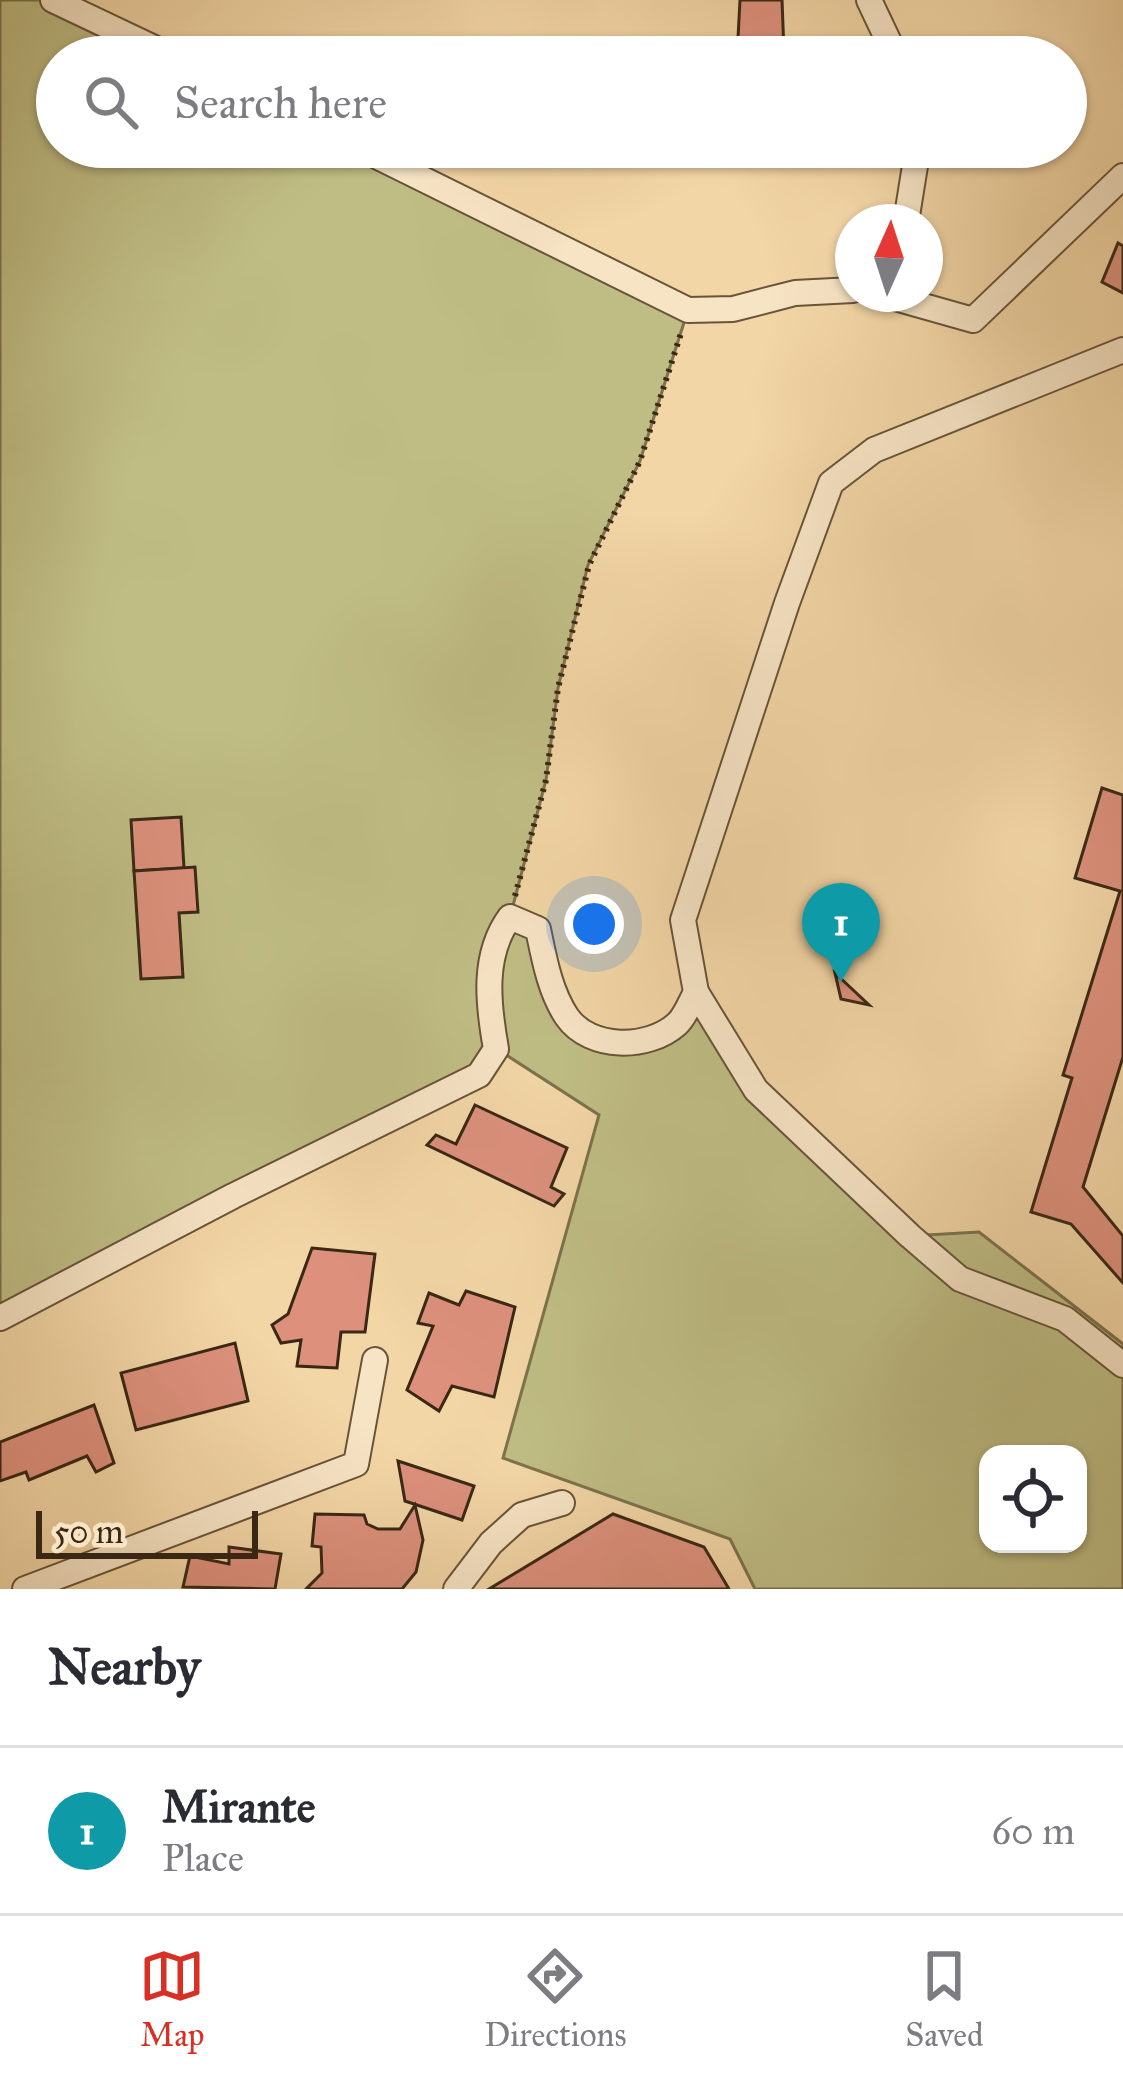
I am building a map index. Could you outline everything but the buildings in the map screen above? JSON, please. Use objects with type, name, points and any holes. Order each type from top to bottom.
[{"type":"street","points":[[52,0],[128,36]]},
{"type":"street","points":[[868,0],[886,36]]},
{"type":"street","points":[[401,168],[688,310],[733,309],[795,293],[835,291]]},
{"type":"street","points":[[909,204],[915,168]]},
{"type":"street","points":[[943,311],[973,320],[1123,176]]},
{"type":"street","points":[[1123,350],[874,450],[831,483],[683,920],[696,992],[756,1090],[960,1279],[1065,1319],[1123,1365]]},
{"type":"street","points":[[0,1318],[479,1076],[496,1048],[488,1006],[494,939],[510,917],[538,929],[547,973],[568,1019],[592,1039],[636,1042],[676,1024],[696,992]]},
{"type":"street","points":[[25,1589],[356,1465],[375,1360]]},
{"type":"street","points":[[456,1589],[491,1543],[522,1515],[562,1503]]},
{"type":"path","points":[[510,917],[546,780],[558,688],[589,565],[640,461],[688,310]]},
{"type":"shaded area","points":[[0,0],[53,0],[129,36],[36,36],[36,168],[401,168],[688,310],[640,461],[588,565],[558,688],[546,780],[510,917],[538,929],[547,973],[592,1039],[676,1024],[696,992],[756,1090],[909,1236],[979,1232],[1123,1344],[1123,1589],[755,1589],[730,1539],[503,1458],[599,1115],[497,1049],[476,1077],[0,1318]]},
{"type":"place","name":"Mirante","points":[[841,982]]}]
